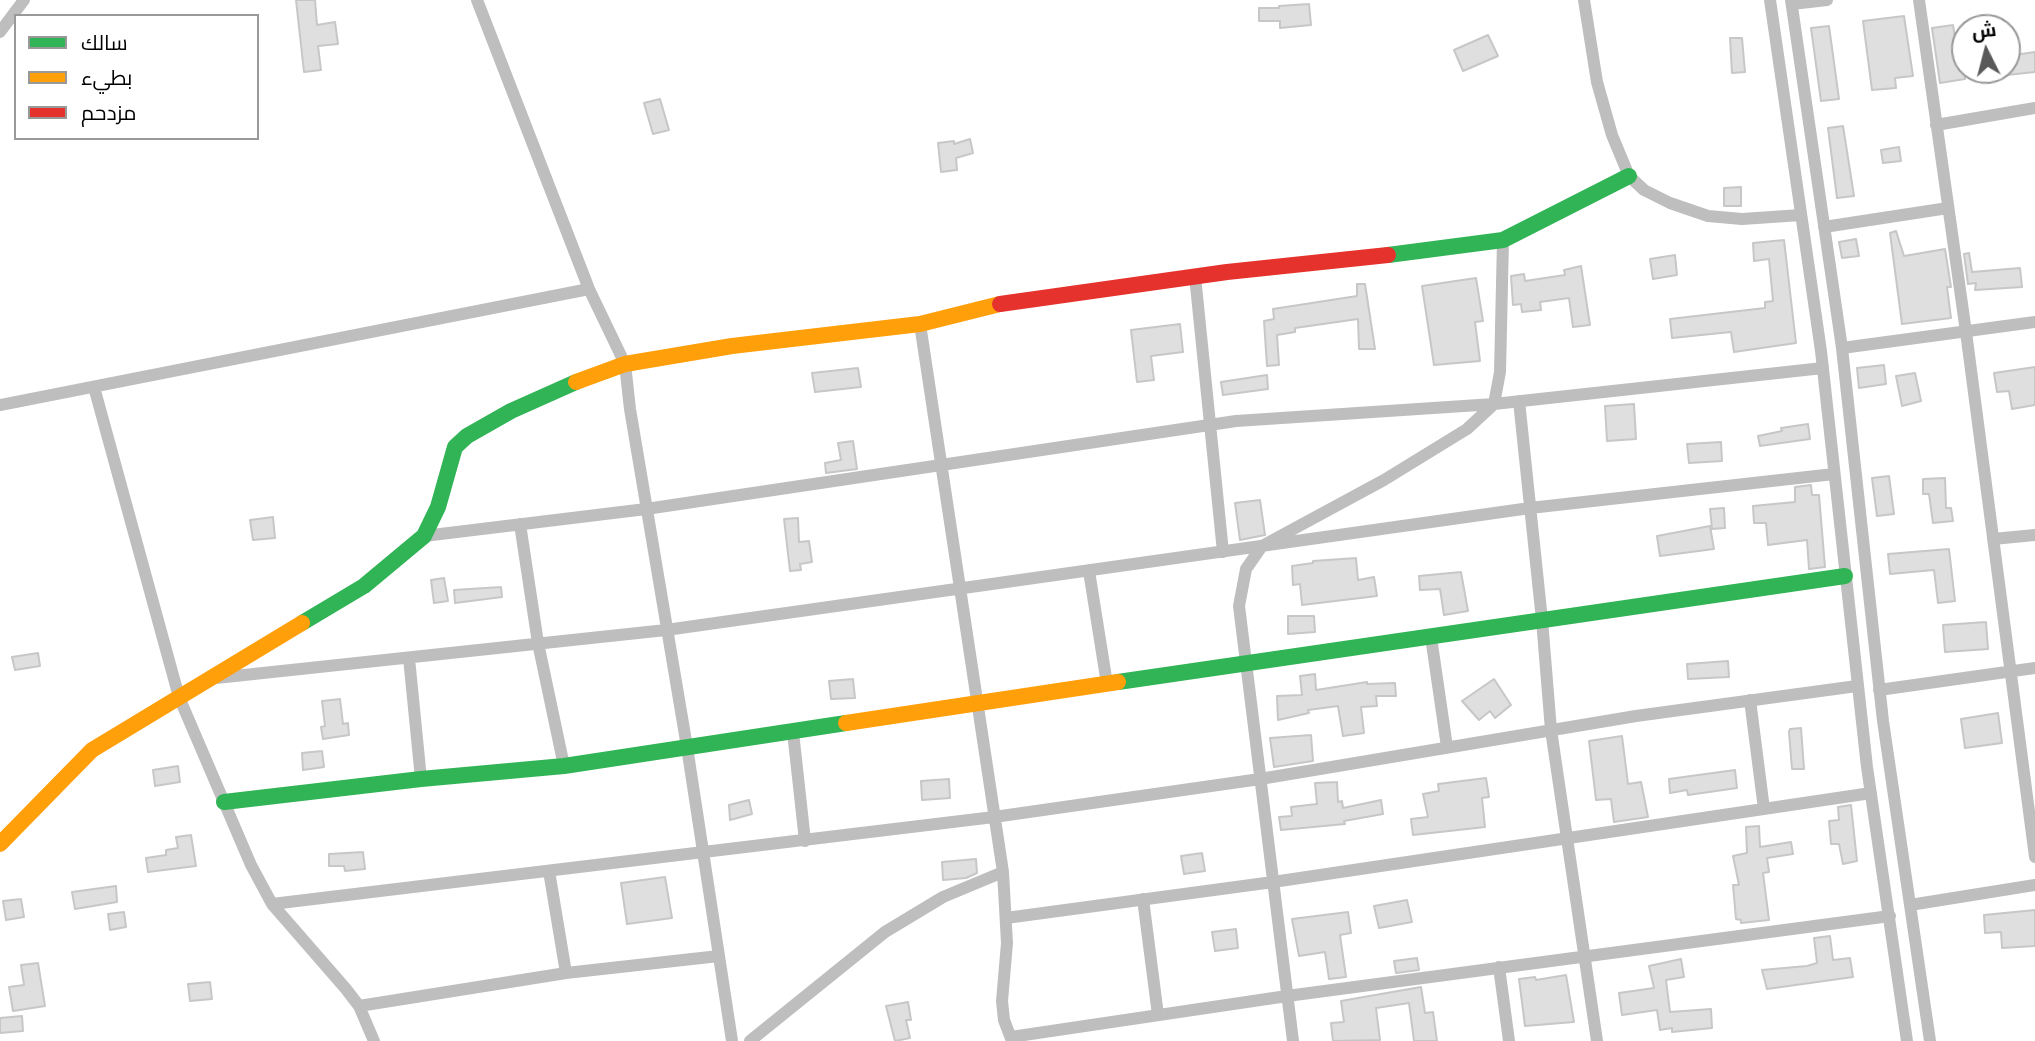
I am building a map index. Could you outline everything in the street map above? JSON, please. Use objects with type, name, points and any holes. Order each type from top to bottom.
[{"type":"street","points":[[0,32],[24,0]]},
{"type":"street","points":[[477,0],[589,289],[625,364],[732,1041]]},
{"type":"street","points":[[1584,0],[1597,82],[1612,135],[1629,176],[1644,190],[1708,216],[1742,219],[1801,215]]},
{"type":"street","points":[[1770,0],[1823,368],[1857,685],[1907,1041]]},
{"type":"street","points":[[1827,0],[1791,2],[1842,348],[1879,690],[1930,1041]]},
{"type":"street","points":[[1919,0],[2035,857]]},
{"type":"street","points":[[1936,125],[2035,108]]},
{"type":"street","points":[[0,844],[92,750],[365,586],[424,536],[438,507],[449,461],[461,441],[511,411],[592,375],[625,364],[732,346],[920,324],[995,304],[1195,276],[1503,240],[1629,176]]},
{"type":"street","points":[[1824,227],[1948,208]]},
{"type":"street","points":[[1293,1041],[1239,606],[1246,569],[1262,546],[1384,480],[1455,436],[1483,416],[1494,404],[1500,372],[1503,240]]},
{"type":"street","points":[[1195,276],[1223,552]]},
{"type":"street","points":[[0,405],[589,289]]},
{"type":"street","points":[[1842,348],[2035,322]]},
{"type":"street","points":[[920,324],[1003,872],[1007,943],[1002,1001],[1004,1020],[1011,1039],[1287,996],[1890,916]]},
{"type":"street","points":[[424,536],[646,509],[1210,425],[1494,404],[1823,368]]},
{"type":"street","points":[[94,387],[179,697],[250,865],[272,904],[359,1006],[374,1041]]},
{"type":"street","points":[[1519,401],[1551,730],[1597,1041]]},
{"type":"street","points":[[210,679],[666,631],[1530,508],[1834,474]]},
{"type":"street","points":[[520,524],[538,643],[564,766]]},
{"type":"street","points":[[1993,539],[2035,535]]},
{"type":"street","points":[[1089,571],[1107,684]]},
{"type":"street","points":[[224,802],[421,779],[564,766],[1845,576]]},
{"type":"street","points":[[1431,637],[1447,747]]},
{"type":"street","points":[[409,657],[421,779]]},
{"type":"street","points":[[1879,690],[2035,668]]},
{"type":"street","points":[[272,904],[994,817],[1260,779],[1551,730],[1857,685]]},
{"type":"street","points":[[1750,700],[1764,809]]},
{"type":"street","points":[[793,732],[805,841]]},
{"type":"street","points":[[1006,918],[1273,882],[1871,793]]},
{"type":"street","points":[[549,871],[565,973]]},
{"type":"street","points":[[750,1041],[885,932],[943,897],[1003,872]]},
{"type":"street","points":[[1910,905],[2035,885]]},
{"type":"street","points":[[1143,900],[1158,1015]]},
{"type":"street","points":[[359,1006],[565,973],[719,956]]},
{"type":"street","points":[[1499,967],[1510,1041]]},
{"type":"building","points":[[296,0],[315,0],[317,25],[335,22],[338,44],[318,46],[321,70],[304,72]]},
{"type":"building","points":[[1309,4],[1311,25],[1280,28],[1280,21],[1259,21],[1259,8]]},
{"type":"building","points":[[1904,16],[1913,76],[1895,78],[1896,88],[1872,90],[1863,21]]},
{"type":"building","points":[[1951,25],[1951,81],[1940,83],[1932,28]]},
{"type":"building","points":[[1829,26],[1839,99],[1821,101],[1811,28]]},
{"type":"building","points":[[1488,35],[1498,56],[1463,71],[1454,50]]},
{"type":"building","points":[[1730,38],[1742,38],[1745,72],[1732,73]]},
{"type":"building","points":[[2035,52],[2035,72],[2021,74],[2021,54]]},
{"type":"building","points":[[660,99],[669,130],[653,134],[644,103]]},
{"type":"building","points":[[1843,126],[1854,196],[1837,198],[1828,128]]},
{"type":"building","points":[[970,139],[973,153],[956,158],[957,170],[941,172],[938,143],[954,141],[954,144]]},
{"type":"building","points":[[1899,147],[1901,161],[1883,163],[1881,150]]},
{"type":"building","points":[[1741,187],[1741,206],[1724,206],[1724,188]]},
{"type":"building","points":[[1896,231],[1904,256],[1945,249],[1951,287],[1947,287],[1951,318],[1902,324],[1890,233]]},
{"type":"building","points":[[1856,239],[1859,256],[1842,258],[1839,242]]},
{"type":"building","points":[[1784,240],[1796,343],[1734,352],[1731,332],[1672,338],[1670,319],[1765,308],[1765,302],[1773,301],[1769,259],[1754,261],[1753,243]]},
{"type":"building","points":[[1969,253],[1972,272],[2020,268],[2022,287],[1975,290],[1976,283],[1968,284],[1964,254]]},
{"type":"building","points":[[1675,255],[1677,275],[1653,279],[1650,259]]},
{"type":"building","points":[[1581,266],[1590,325],[1573,327],[1569,298],[1540,302],[1541,310],[1522,312],[1521,304],[1513,305],[1511,276],[1524,274],[1525,281],[1565,275],[1564,270]]},
{"type":"building","points":[[1476,278],[1483,321],[1475,322],[1480,361],[1434,365],[1422,286]]},
{"type":"building","points":[[1357,284],[1365,284],[1375,349],[1359,349],[1358,319],[1295,328],[1295,332],[1277,335],[1279,365],[1267,366],[1264,321],[1274,319],[1273,309],[1357,296]]},
{"type":"building","points":[[1180,324],[1183,352],[1151,356],[1154,380],[1137,382],[1131,330]]},
{"type":"building","points":[[1884,365],[1886,384],[1859,388],[1857,368]]},
{"type":"building","points":[[2035,367],[2035,405],[2012,409],[2009,391],[1997,392],[1994,373]]},
{"type":"building","points":[[858,368],[861,387],[815,392],[812,373]]},
{"type":"building","points":[[1915,373],[1921,401],[1902,406],[1896,376]]},
{"type":"building","points":[[1267,375],[1268,389],[1223,395],[1221,382]]},
{"type":"building","points":[[1634,404],[1636,439],[1607,441],[1605,406]]},
{"type":"building","points":[[1808,424],[1810,439],[1760,446],[1758,436],[1782,431],[1781,428]]},
{"type":"building","points":[[853,441],[857,469],[826,473],[825,463],[841,460],[838,443]]},
{"type":"building","points":[[1721,442],[1722,461],[1689,463],[1687,444]]},
{"type":"building","points":[[1889,476],[1894,514],[1877,516],[1872,478]]},
{"type":"building","points":[[1945,478],[1946,508],[1951,508],[1953,521],[1933,523],[1929,494],[1923,494],[1923,479]]},
{"type":"building","points":[[1811,485],[1812,495],[1819,495],[1825,567],[1809,569],[1807,540],[1768,545],[1766,523],[1754,523],[1753,506],[1795,502],[1795,487]]},
{"type":"building","points":[[1260,500],[1265,535],[1240,540],[1235,503]]},
{"type":"building","points":[[1724,508],[1725,528],[1712,529],[1710,509]]},
{"type":"building","points":[[273,517],[275,538],[253,540],[250,520]]},
{"type":"building","points":[[798,518],[799,542],[809,541],[812,562],[800,564],[801,570],[790,571],[784,519]]},
{"type":"building","points":[[1710,526],[1714,549],[1660,556],[1657,536]]},
{"type":"building","points":[[1949,549],[1955,601],[1938,603],[1934,570],[1890,574],[1888,554]]},
{"type":"building","points":[[1356,558],[1358,580],[1374,577],[1377,596],[1302,605],[1300,584],[1293,585],[1292,566],[1313,561]]},
{"type":"building","points":[[1461,572],[1468,611],[1444,615],[1440,589],[1420,590],[1419,576]]},
{"type":"building","points":[[444,578],[448,601],[434,603],[431,580]]},
{"type":"building","points":[[501,587],[502,597],[455,603],[454,590]]},
{"type":"building","points":[[1288,616],[1314,616],[1315,632],[1288,634]]},
{"type":"building","points":[[1986,622],[1988,649],[1945,652],[1943,625]]},
{"type":"building","points":[[38,653],[40,666],[15,670],[12,657]]},
{"type":"building","points":[[1728,661],[1729,677],[1688,679],[1687,664]]},
{"type":"building","points":[[1315,674],[1316,690],[1367,682],[1395,683],[1396,696],[1376,696],[1377,706],[1361,707],[1364,733],[1343,736],[1338,706],[1308,710],[1309,713],[1278,720],[1277,696],[1302,695],[1300,676]]},
{"type":"building","points":[[853,679],[855,698],[831,699],[829,681]]},
{"type":"building","points":[[1494,679],[1511,705],[1495,718],[1490,711],[1479,720],[1462,701]]},
{"type":"building","points":[[340,699],[343,724],[348,723],[349,735],[323,739],[321,727],[325,726],[322,701]]},
{"type":"building","points":[[1998,713],[2002,743],[1965,748],[1961,719]]},
{"type":"building","points":[[1801,728],[1804,769],[1792,769],[1789,732],[1790,729]]},
{"type":"building","points":[[1311,735],[1313,761],[1274,767],[1270,738]]},
{"type":"building","points":[[1622,736],[1628,784],[1641,782],[1648,817],[1614,822],[1611,799],[1596,800],[1589,741]]},
{"type":"building","points":[[322,751],[324,767],[303,770],[302,753]]},
{"type":"building","points":[[178,766],[180,782],[155,786],[153,770]]},
{"type":"building","points":[[1735,770],[1737,788],[1688,795],[1687,790],[1670,793],[1669,779]]},
{"type":"building","points":[[1486,778],[1489,797],[1482,798],[1485,827],[1413,835],[1411,819],[1428,817],[1423,794],[1439,791],[1438,784]]},
{"type":"building","points":[[949,779],[950,798],[922,800],[921,781]]},
{"type":"building","points":[[1337,782],[1338,802],[1342,801],[1343,808],[1381,800],[1383,814],[1344,821],[1345,824],[1281,830],[1279,817],[1292,816],[1291,807],[1317,804],[1315,783]]},
{"type":"building","points":[[749,800],[752,814],[730,820],[729,805]]},
{"type":"building","points":[[1851,805],[1857,861],[1843,864],[1839,844],[1831,844],[1829,821],[1839,820],[1838,807]]},
{"type":"building","points":[[1759,826],[1760,847],[1791,842],[1793,854],[1767,858],[1769,872],[1763,873],[1769,920],[1741,923],[1741,920],[1736,919],[1733,885],[1739,885],[1733,856],[1747,853],[1746,827]]},
{"type":"building","points":[[191,835],[196,866],[148,872],[146,858],[166,855],[166,850],[178,848],[176,837]]},
{"type":"building","points":[[363,852],[365,869],[345,871],[344,866],[329,866],[329,854]]},
{"type":"building","points":[[1202,853],[1205,871],[1184,874],[1181,856]]},
{"type":"building","points":[[976,859],[977,873],[966,878],[943,880],[942,862]]},
{"type":"building","points":[[665,877],[672,918],[627,924],[621,883]]},
{"type":"building","points":[[116,886],[117,902],[75,909],[72,892]]},
{"type":"building","points":[[21,899],[24,917],[6,920],[3,901]]},
{"type":"building","points":[[1407,900],[1412,922],[1379,928],[1374,906]]},
{"type":"building","points":[[2035,910],[2035,946],[2002,948],[2001,932],[1985,933],[1984,915]]},
{"type":"building","points":[[124,912],[126,927],[110,930],[108,914]]},
{"type":"building","points":[[1348,912],[1351,933],[1340,935],[1346,977],[1329,979],[1325,952],[1299,956],[1292,919]]},
{"type":"building","points":[[1236,929],[1238,948],[1215,951],[1212,932]]},
{"type":"building","points":[[1830,936],[1833,960],[1850,958],[1853,977],[1767,989],[1762,970],[1817,963],[1814,938]]},
{"type":"building","points":[[1417,958],[1419,970],[1396,973],[1394,961]]},
{"type":"building","points":[[1681,959],[1684,977],[1666,980],[1670,1012],[1711,1009],[1712,1028],[1672,1032],[1672,1028],[1660,1030],[1657,1010],[1622,1015],[1619,993],[1654,988],[1649,966]]},
{"type":"building","points":[[38,963],[45,1006],[13,1011],[9,987],[24,985],[21,965]]},
{"type":"building","points":[[1566,975],[1574,1022],[1525,1026],[1519,979],[1535,977],[1536,980]]},
{"type":"building","points":[[210,982],[212,999],[190,1001],[188,984]]},
{"type":"building","points":[[1421,987],[1425,1013],[1433,1012],[1437,1041],[1414,1041],[1409,1003],[1376,1008],[1380,1040],[1333,1041],[1331,1023],[1344,1022],[1341,1001]]},
{"type":"building","points":[[908,1002],[911,1020],[906,1020],[910,1038],[895,1041],[886,1006]]},
{"type":"building","points":[[22,1016],[23,1031],[0,1033],[0,1018]]},
{"type":"traffic: fast","points":[[1388,255],[1503,240],[1629,176]]},
{"type":"traffic: fast","points":[[302,623],[364,586],[424,536],[438,507],[455,447],[467,436],[511,411],[576,382]]},
{"type":"traffic: fast","points":[[1118,682],[1845,576]]},
{"type":"traffic: fast","points":[[224,802],[421,779],[564,766],[846,723]]},
{"type":"traffic: slow","points":[[576,382],[625,364],[732,346],[920,324],[1000,304]]},
{"type":"traffic: slow","points":[[0,844],[92,750],[302,623]]},
{"type":"traffic: slow","points":[[846,723],[1118,682]]},
{"type":"traffic: jam","points":[[1000,304],[1227,272],[1388,255]]}]
